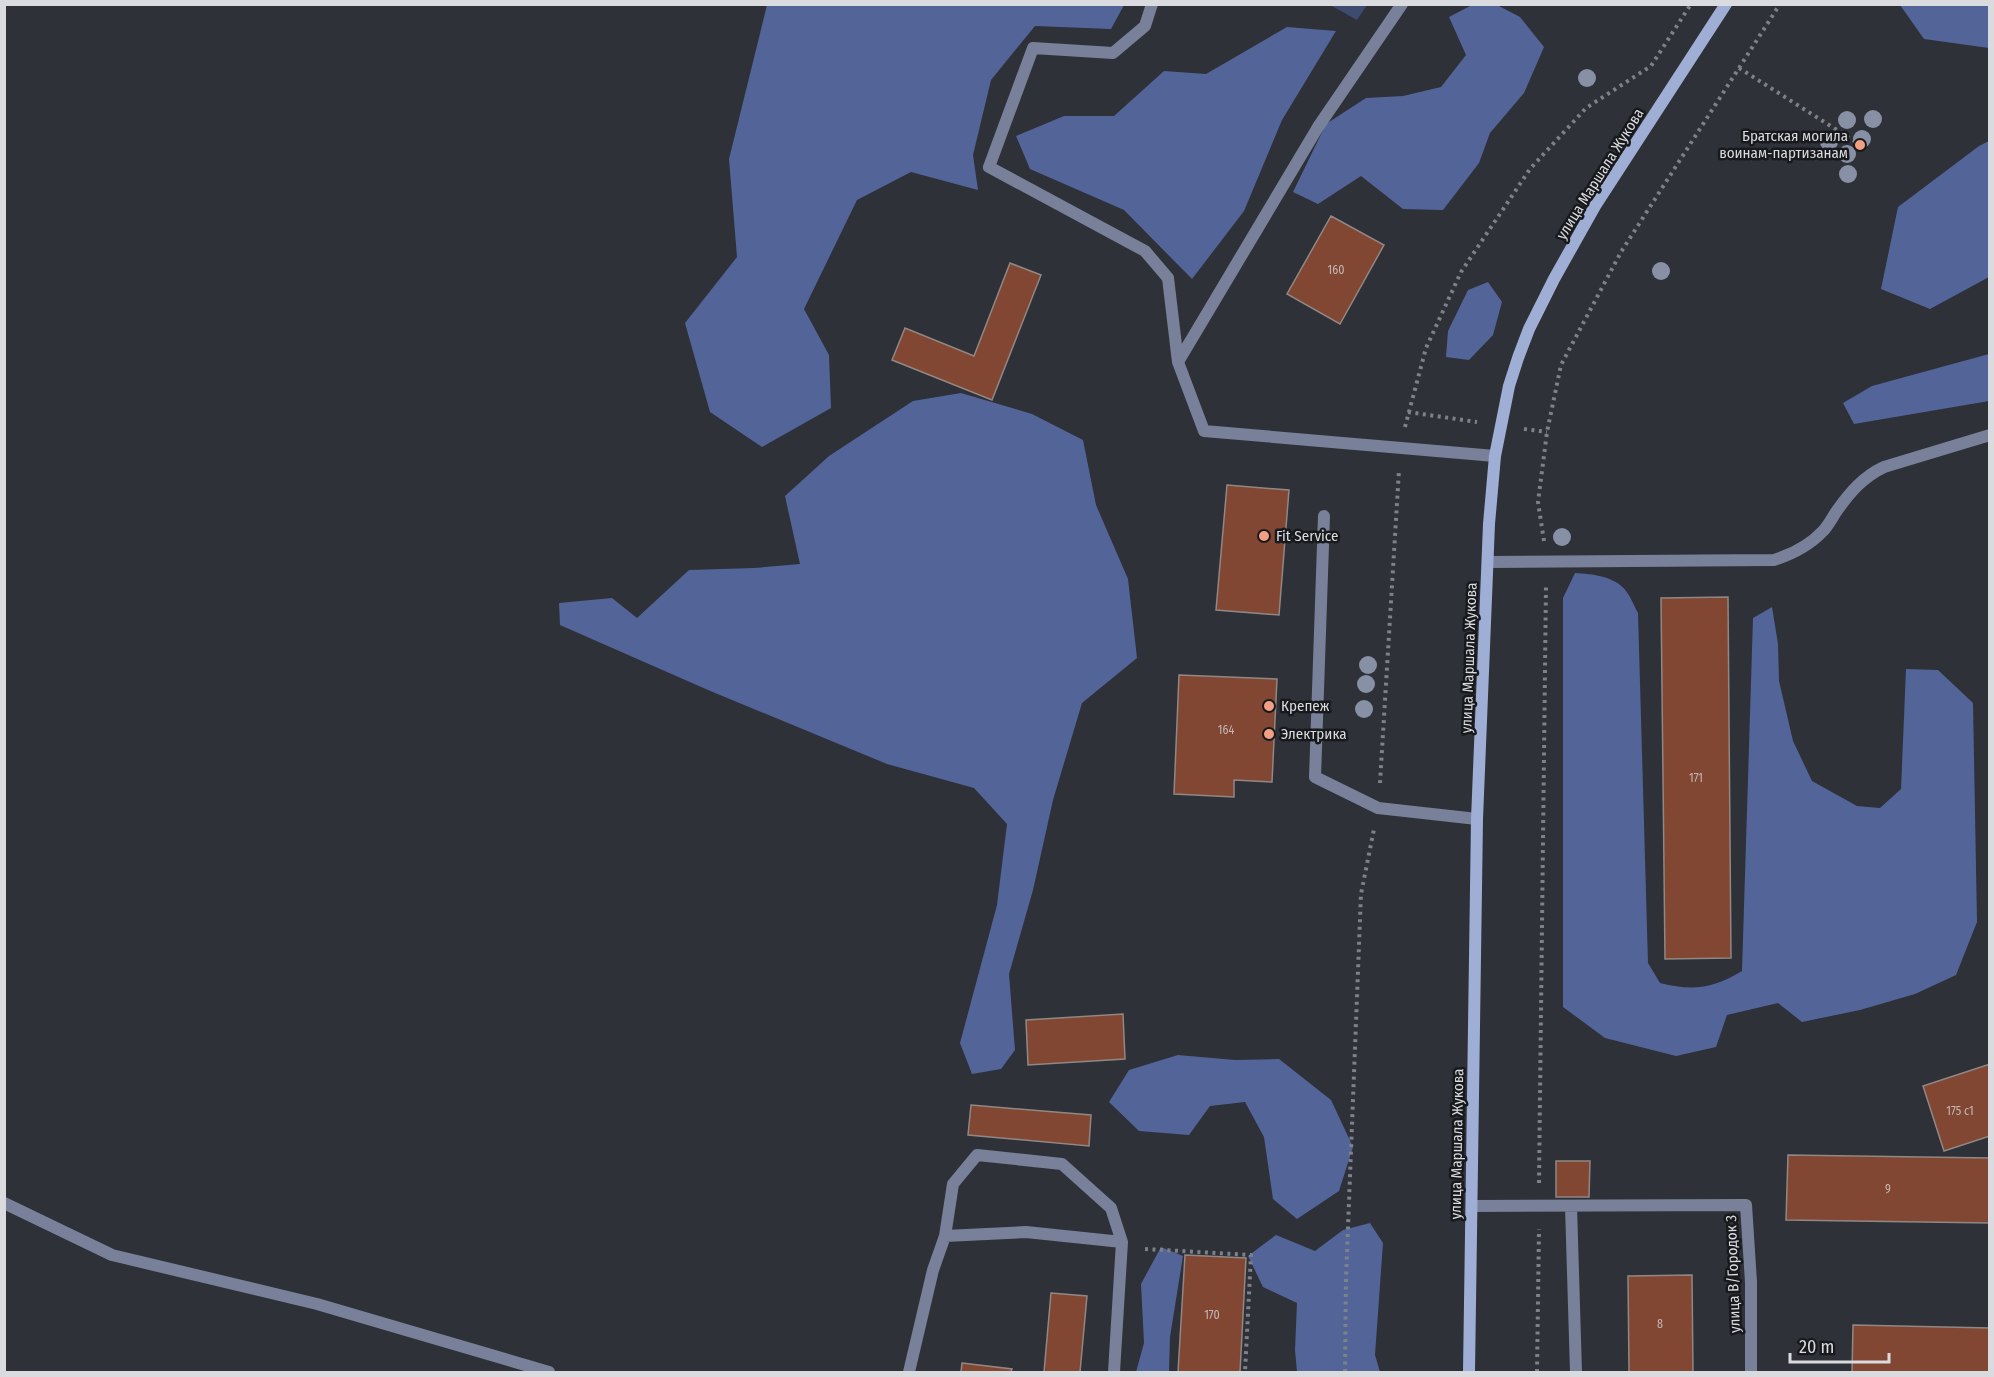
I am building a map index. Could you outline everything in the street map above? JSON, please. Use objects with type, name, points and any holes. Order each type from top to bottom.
[{"type":"main road","name":"улица Маршала Жукова","points":[[1469,1372],[1477,819],[1495,456],[1509,386],[1518,358],[1529,329],[1554,279],[1595,206],[1726,4]]},
{"type":"street","points":[[1152,4],[1145,26],[1113,53],[1033,48],[989,167],[1145,251],[1168,278],[1178,362],[1204,431],[1495,456]]},
{"type":"street","points":[[1178,362],[1318,127],[1402,4]]},
{"type":"street","points":[[1488,562],[1774,560],[1807,546],[1824,530],[1843,502],[1869,474],[1884,467],[1989,435]]},
{"type":"street","points":[[1324,516],[1315,777],[1378,808],[1477,819]]},
{"type":"street","points":[[909,1372],[933,1270],[945,1236],[953,1184],[977,1155],[1062,1164],[1111,1208],[1122,1245],[1114,1372]]},
{"type":"street","points":[[4,1203],[112,1255],[317,1304],[549,1372]]},
{"type":"street","name":"улица В/Городок 3","points":[[1472,1206],[1746,1205],[1751,1282],[1751,1372]]},
{"type":"street","points":[[1571,1206],[1576,1372]]},
{"type":"street","points":[[945,1236],[1026,1232],[1122,1245]]},
{"type":"path","points":[[1345,1372],[1346,1279],[1361,894],[1378,808],[1400,447],[1408,412],[1426,348],[1461,272],[1530,170],[1586,108],[1651,66],[1691,4]]},
{"type":"path","points":[[1539,1194],[1546,561],[1538,502],[1547,432],[1561,364],[1594,301],[1621,252],[1780,4]]},
{"type":"path","points":[[1739,68],[1856,142]]},
{"type":"path","points":[[1408,412],[1477,422]]},
{"type":"path","points":[[1524,429],[1547,432]]},
{"type":"path","points":[[1537,1372],[1539,1217]]},
{"type":"path","points":[[1122,1245],[1251,1255],[1245,1372]]},
{"type":"shaded area","points":[[767,5],[1124,5],[1111,29],[1035,26],[991,80],[973,155],[978,190],[911,172],[857,200],[804,309],[829,355],[831,408],[762,447],[710,412],[685,323],[737,257],[729,159]]},
{"type":"shaded area","points":[[1330,5],[1367,5],[1357,20]]},
{"type":"shaded area","points":[[1472,5],[1497,5],[1520,17],[1544,47],[1524,93],[1490,133],[1479,163],[1443,210],[1403,209],[1361,176],[1318,204],[1293,192],[1326,124],[1366,98],[1403,96],[1441,87],[1466,55],[1449,17]]},
{"type":"shaded area","points":[[1900,5],[1989,5],[1989,48],[1924,39]]},
{"type":"shaded area","points":[[1287,27],[1336,31],[1282,120],[1244,211],[1192,279],[1124,210],[1030,169],[1016,136],[1064,116],[1114,116],[1164,71],[1206,74]]},
{"type":"shaded area","points":[[1989,141],[1989,277],[1930,309],[1881,289],[1898,207],[1979,146]]},
{"type":"shaded area","points":[[1488,282],[1502,302],[1493,335],[1469,360],[1446,357],[1448,331],[1468,290]]},
{"type":"shaded area","points":[[1989,354],[1989,401],[1854,424],[1843,403],[1872,386]]},
{"type":"shaded area","points":[[961,393],[1032,414],[1083,440],[1096,505],[1128,579],[1137,658],[1082,703],[1053,800],[1033,890],[1009,974],[1015,1050],[1001,1069],[972,1074],[960,1043],[997,905],[1007,824],[974,788],[887,764],[708,690],[560,625],[559,603],[612,598],[637,618],[689,570],[800,564],[785,496],[829,456],[913,401]]},
{"type":"shaded area","points":[[1575,573],[1596,575],[1616,582],[1628,593],[1638,613],[1648,963],[1660,983],[1683,987],[1702,987],[1721,982],[1742,971],[1753,618],[1772,607],[1778,644],[1779,681],[1793,741],[1812,781],[1857,806],[1880,808],[1901,789],[1906,669],[1938,670],[1973,703],[1977,922],[1956,975],[1915,994],[1860,1010],[1802,1022],[1778,1003],[1727,1015],[1716,1047],[1676,1056],[1605,1038],[1563,1007],[1563,598]]},
{"type":"shaded area","points":[[1178,1055],[1235,1060],[1279,1059],[1331,1100],[1353,1147],[1339,1191],[1297,1219],[1273,1199],[1264,1137],[1245,1102],[1210,1106],[1189,1135],[1139,1131],[1109,1102],[1129,1070]]},
{"type":"shaded area","points":[[1370,1223],[1383,1243],[1375,1355],[1380,1372],[1297,1372],[1295,1350],[1297,1303],[1263,1287],[1248,1256],[1276,1235],[1315,1251],[1343,1230]]},
{"type":"shaded area","points":[[1161,1247],[1183,1256],[1170,1337],[1169,1372],[1136,1372],[1144,1343],[1141,1284]]},
{"type":"building","points":[[1331,216],[1384,245],[1340,324],[1287,294]]},
{"type":"building","points":[[1010,263],[1041,275],[992,400],[892,360],[905,328],[974,356]]},
{"type":"building","points":[[1227,485],[1289,490],[1279,615],[1216,610]]},
{"type":"building","points":[[1728,597],[1731,958],[1665,959],[1661,598]]},
{"type":"building","points":[[1179,675],[1277,679],[1272,782],[1234,780],[1234,797],[1174,794]]},
{"type":"building","points":[[1123,1014],[1125,1059],[1028,1065],[1026,1020]]},
{"type":"building","points":[[1990,1064],[1990,1136],[1944,1151],[1923,1086]]},
{"type":"building","points":[[971,1105],[1091,1115],[1089,1146],[968,1135]]},
{"type":"building","points":[[1788,1155],[1990,1158],[1990,1223],[1786,1220]]},
{"type":"building","points":[[1556,1161],[1590,1161],[1589,1197],[1556,1197]]},
{"type":"building","points":[[1185,1255],[1246,1258],[1240,1372],[1178,1372]]},
{"type":"building","points":[[1692,1275],[1693,1372],[1629,1372],[1628,1276]]},
{"type":"building","points":[[1051,1293],[1087,1296],[1080,1372],[1044,1372]]},
{"type":"building","points":[[1853,1325],[1990,1328],[1990,1372],[1852,1372]]},
{"type":"building","points":[[962,1363],[1012,1369],[1011,1372],[961,1372]]},
{"type":"place","name":"Братская могила воинам-партизанам","points":[[1860,145]]},
{"type":"place","name":"Fit Service","points":[[1264,536]]},
{"type":"place","name":"Крепеж","points":[[1269,706]]},
{"type":"place","name":"Электрика","points":[[1269,734]]}]
